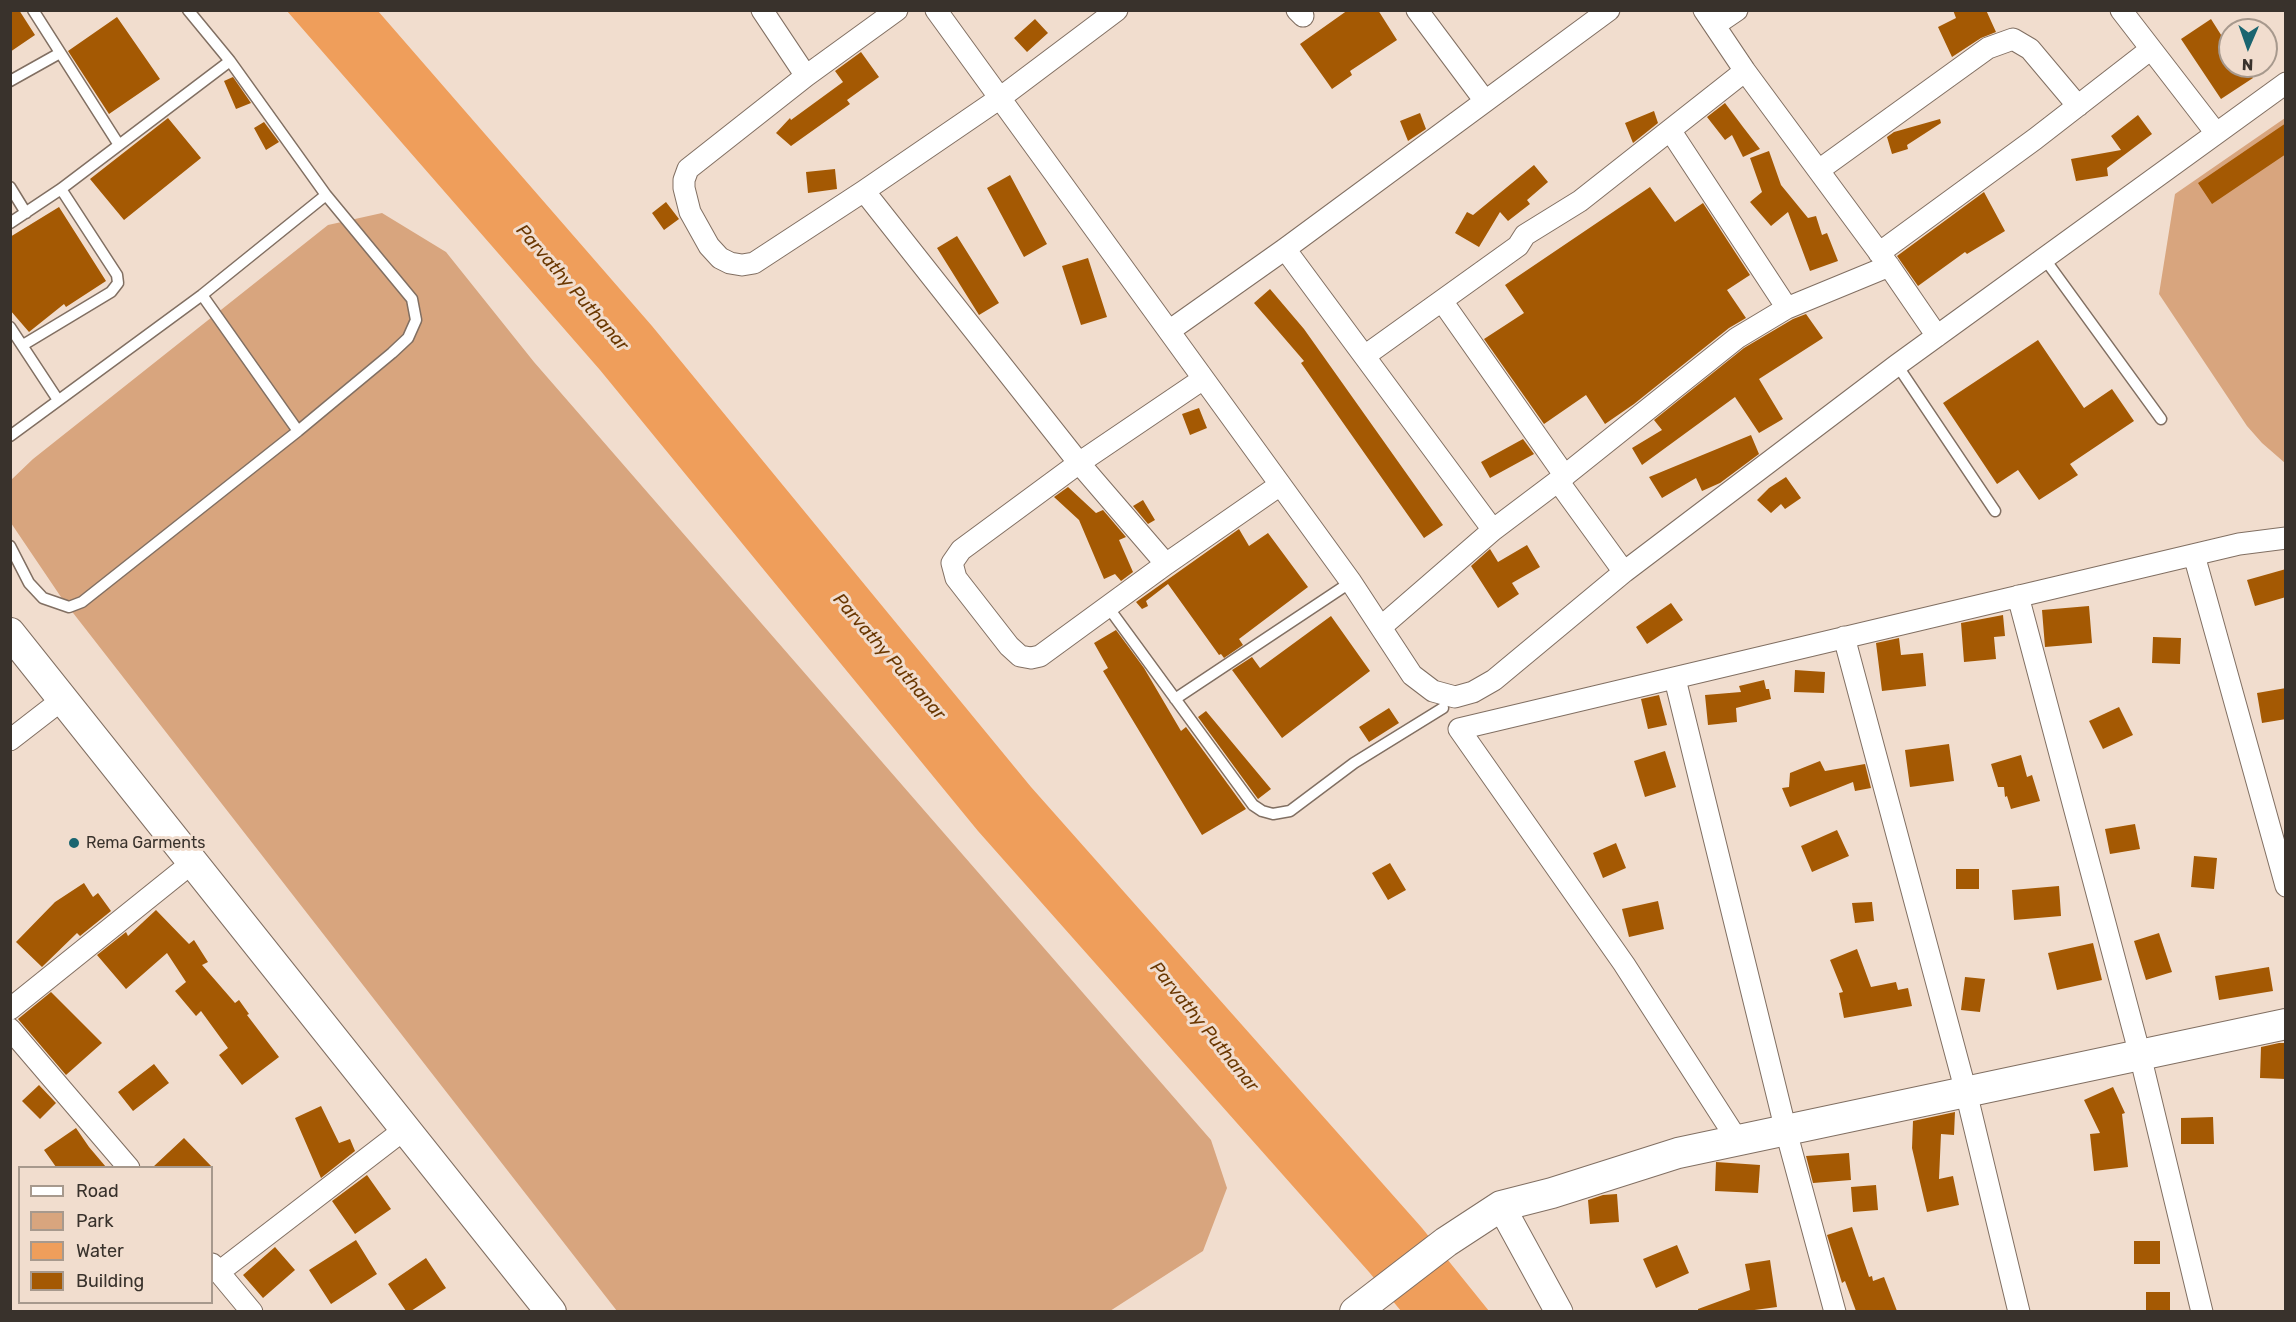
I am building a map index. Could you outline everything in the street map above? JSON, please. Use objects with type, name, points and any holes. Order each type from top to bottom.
[{"type":"main road","points":[[10,633],[551,1311]]},
{"type":"main road","points":[[1361,1308],[1446,1242],[1501,1206],[1552,1193],[1678,1154],[2286,1024]]},
{"type":"street","points":[[762,10],[806,76]]},
{"type":"street","points":[[897,10],[806,76],[688,170],[684,188],[690,212],[714,252],[730,263],[742,265],[753,263],[1000,98],[1116,10]]},
{"type":"street","points":[[936,10],[1351,582],[1412,675],[1438,700],[1473,692],[1494,680],[1624,572],[1897,365],[2286,83]]},
{"type":"street","points":[[1417,10],[1485,101]]},
{"type":"street","points":[[1169,331],[1285,249],[1609,10]]},
{"type":"street","points":[[1737,10],[1709,18],[1744,71],[1819,170],[1937,336]]},
{"type":"street","points":[[2121,10],[2216,133]]},
{"type":"street","points":[[1819,170],[1988,48],[2013,39],[2030,50],[2078,106]]},
{"type":"street","points":[[1381,627],[1493,530],[1737,338],[1787,308],[1884,260],[2151,48]]},
{"type":"street","points":[[1366,355],[1518,246],[1526,235],[1580,201],[1744,71]]},
{"type":"street","points":[[1670,130],[1787,308]]},
{"type":"street","points":[[864,191],[1079,463],[1166,564]]},
{"type":"street","points":[[1285,249],[1366,355],[1493,530]]},
{"type":"street","points":[[1442,301],[1624,572]]},
{"type":"street","points":[[1203,379],[1079,463],[961,550],[952,564],[956,578],[1009,646],[1020,656],[1031,658],[1040,656],[1166,564],[1280,485]]},
{"type":"street","points":[[1737,1141],[1624,964],[1459,729],[2239,544],[2286,538]]},
{"type":"street","points":[[2194,555],[2286,886]]},
{"type":"street","points":[[2018,596],[2140,1055],[2202,1311]]},
{"type":"street","points":[[1844,637],[1966,1092],[2019,1311]]},
{"type":"street","points":[[1675,679],[1786,1131],[1835,1311]]},
{"type":"street","points":[[10,740],[63,699]]},
{"type":"street","points":[[10,1009],[193,862]]},
{"type":"street","points":[[10,1029],[128,1166]]},
{"type":"street","points":[[252,1311],[215,1268],[405,1129]]},
{"type":"street","points":[[1501,1206],[1559,1311]]},
{"type":"lane","points":[[33,10],[119,145]]},
{"type":"lane","points":[[10,546],[29,583],[43,598],[69,607],[82,602],[298,431],[408,338],[416,320],[412,299],[326,195],[230,61],[188,10]]},
{"type":"lane","points":[[10,81],[60,53]]},
{"type":"lane","points":[[10,224],[61,189],[230,61]]},
{"type":"lane","points":[[10,188],[26,213]]},
{"type":"lane","points":[[23,345],[111,292],[118,283],[117,275],[61,189]]},
{"type":"lane","points":[[10,436],[202,295],[326,195]]},
{"type":"lane","points":[[2044,258],[2161,419]]},
{"type":"lane","points":[[202,295],[298,431]]},
{"type":"lane","points":[[10,327],[58,400]]},
{"type":"lane","points":[[1897,365],[1995,511]]},
{"type":"lane","points":[[1175,699],[1351,582]]},
{"type":"lane","points":[[1108,607],[1253,805],[1262,811],[1273,814],[1290,811],[1438,700]]},
{"type":"green space","points":[[2285,118],[2285,463],[2247,426],[2159,294],[2175,194]]},
{"type":"green space","points":[[382,213],[446,252],[534,362],[1211,1140],[1227,1188],[1203,1251],[1110,1311],[617,1311],[63,600],[11,523],[10,481],[33,459],[328,225]]},
{"type":"water","name":"Parvathy Puthanar","points":[[287,11],[378,11],[652,326],[1031,787],[1422,1228],[1489,1311],[1401,1311],[978,831],[600,370]]},
{"type":"building","points":[[10,10],[19,10],[35,35],[10,52]]},
{"type":"building","points":[[1348,10],[1378,10],[1397,40],[1350,71],[1352,75],[1332,89],[1300,44]]},
{"type":"building","points":[[1953,10],[1986,10],[1996,32],[1981,38],[1952,57],[1938,27],[1956,18]]},
{"type":"building","points":[[117,17],[160,79],[109,114],[68,51]]},
{"type":"building","points":[[1035,19],[1048,33],[1027,52],[1014,38]]},
{"type":"building","points":[[2211,19],[2218,30],[2218,78],[2253,78],[2221,99],[2181,39]]},
{"type":"building","points":[[861,52],[879,77],[847,100],[850,104],[791,146],[776,133],[790,118],[791,120],[843,82],[835,71]]},
{"type":"building","points":[[233,77],[251,103],[236,109],[224,81]]},
{"type":"building","points":[[1725,103],[1760,149],[1743,157],[1732,135],[1725,140],[1707,117]]},
{"type":"building","points":[[1654,111],[1658,123],[1633,143],[1625,123]]},
{"type":"building","points":[[1420,113],[1426,129],[1408,141],[1400,121]]},
{"type":"building","points":[[2138,115],[2152,134],[2107,168],[2108,176],[2076,181],[2071,159],[2121,150],[2111,136]]},
{"type":"building","points":[[168,118],[201,158],[124,220],[90,179]]},
{"type":"building","points":[[1940,119],[1941,123],[1907,145],[1908,149],[1892,154],[1887,137],[1894,132]]},
{"type":"building","points":[[264,122],[279,142],[266,150],[254,128]]},
{"type":"building","points":[[2286,123],[2286,154],[2212,204],[2198,183]]},
{"type":"building","points":[[1769,151],[1781,185],[1808,218],[1816,216],[1822,235],[1827,233],[1838,261],[1810,271],[1788,212],[1771,226],[1750,202],[1762,192],[1750,158]]},
{"type":"building","points":[[1534,165],[1548,182],[1527,200],[1530,204],[1508,221],[1500,212],[1479,247],[1455,233],[1467,212],[1473,215]]},
{"type":"building","points":[[835,169],[837,189],[808,193],[806,172]]},
{"type":"building","points":[[1010,175],[1047,244],[1024,257],[987,188]]},
{"type":"building","points":[[1650,187],[1675,222],[1703,203],[1750,275],[1727,290],[1746,318],[1729,328],[1634,404],[1605,424],[1586,395],[1544,424],[1484,339],[1524,313],[1505,285]]},
{"type":"building","points":[[1984,192],[2005,231],[1967,254],[1965,252],[1918,286],[1897,256]]},
{"type":"building","points":[[666,202],[679,219],[664,230],[652,213]]},
{"type":"building","points":[[59,207],[106,281],[66,307],[64,304],[29,332],[10,310],[10,237]]},
{"type":"building","points":[[957,236],[999,303],[979,315],[937,248]]},
{"type":"building","points":[[1088,258],[1107,317],[1081,325],[1062,266]]},
{"type":"building","points":[[1270,289],[1304,329],[1443,525],[1424,538],[1301,363],[1304,361],[1254,303]]},
{"type":"building","points":[[1806,314],[1823,338],[1759,379],[1783,419],[1759,433],[1735,397],[1642,465],[1632,448],[1662,430],[1654,420],[1744,348],[1793,319]]},
{"type":"building","points":[[2038,340],[2084,408],[2112,389],[2134,421],[2070,464],[2078,475],[2039,500],[2018,470],[1997,484],[1943,403]]},
{"type":"building","points":[[1199,408],[1207,428],[1190,435],[1182,414]]},
{"type":"building","points":[[1751,435],[1759,454],[1720,483],[1702,491],[1696,478],[1662,498],[1649,477]]},
{"type":"building","points":[[1523,439],[1534,454],[1490,478],[1481,462]]},
{"type":"building","points":[[1786,477],[1801,498],[1785,509],[1781,504],[1771,513],[1757,500],[1769,488]]},
{"type":"building","points":[[1068,487],[1096,513],[1103,510],[1126,537],[1119,540],[1133,572],[1121,581],[1115,574],[1104,579],[1079,520],[1054,497]]},
{"type":"building","points":[[1143,500],[1155,520],[1148,524],[1133,506]]},
{"type":"building","points":[[1239,529],[1249,546],[1268,533],[1308,587],[1239,639],[1243,645],[1224,658],[1221,654],[1219,655],[1168,584],[1146,601],[1148,606],[1142,609],[1136,602]]},
{"type":"building","points":[[1527,545],[1540,567],[1512,583],[1519,594],[1498,608],[1471,566],[1490,549],[1498,562]]},
{"type":"building","points":[[2286,569],[2286,597],[2255,606],[2247,580]]},
{"type":"building","points":[[1671,603],[1683,620],[1647,644],[1636,627]]},
{"type":"building","points":[[2089,606],[2092,643],[2045,647],[2042,610]]},
{"type":"building","points":[[2003,615],[2005,636],[1994,637],[1996,659],[1964,662],[1961,623]]},
{"type":"building","points":[[1331,616],[1370,671],[1282,738],[1232,670],[1252,657],[1260,668]]},
{"type":"building","points":[[1116,630],[1144,668],[1181,731],[1186,727],[1246,809],[1202,835],[1103,671],[1108,668],[1094,643]]},
{"type":"building","points":[[2153,637],[2181,638],[2180,664],[2152,663]]},
{"type":"building","points":[[1899,638],[1901,655],[1923,653],[1926,686],[1882,691],[1876,643]]},
{"type":"building","points":[[1795,670],[1825,672],[1824,693],[1794,692]]},
{"type":"building","points":[[1764,680],[1771,699],[1736,708],[1737,722],[1708,725],[1705,695],[1741,692],[1739,686]]},
{"type":"building","points":[[2286,688],[2286,719],[2262,723],[2257,693]]},
{"type":"building","points":[[1659,695],[1667,725],[1648,729],[1641,699]]},
{"type":"building","points":[[2119,707],[2133,735],[2103,749],[2089,721]]},
{"type":"building","points":[[1389,708],[1399,723],[1369,742],[1359,727]]},
{"type":"building","points":[[1206,711],[1271,789],[1258,799],[1198,717]]},
{"type":"building","points":[[1949,744],[1954,781],[1910,787],[1905,750]]},
{"type":"building","points":[[1665,751],[1676,787],[1645,797],[1634,761]]},
{"type":"building","points":[[2021,755],[2027,777],[2032,775],[2040,801],[2011,809],[2007,796],[2005,797],[2004,787],[1998,787],[1991,764]]},
{"type":"building","points":[[1820,761],[1825,771],[1865,764],[1871,788],[1855,791],[1853,782],[1790,807],[1782,788],[1789,787],[1790,773]]},
{"type":"building","points":[[2135,824],[2140,849],[2110,854],[2105,829]]},
{"type":"building","points":[[1837,830],[1849,856],[1812,872],[1801,846]]},
{"type":"building","points":[[1616,843],[1626,868],[1603,878],[1593,853]]},
{"type":"building","points":[[2194,856],[2217,858],[2214,889],[2191,887]]},
{"type":"building","points":[[1390,863],[1406,890],[1388,900],[1372,873]]},
{"type":"building","points":[[1956,869],[1979,869],[1979,889],[1956,889]]},
{"type":"building","points":[[84,883],[93,897],[98,893],[111,911],[80,936],[77,933],[42,967],[16,942],[55,902]]},
{"type":"building","points":[[2059,886],[2061,916],[2014,920],[2012,890]]},
{"type":"building","points":[[1658,901],[1664,929],[1629,937],[1622,909]]},
{"type":"building","points":[[1872,902],[1874,921],[1855,923],[1852,903]]},
{"type":"building","points":[[156,910],[189,944],[194,940],[208,962],[202,965],[235,1003],[239,1000],[249,1014],[247,1015],[279,1057],[242,1085],[219,1055],[228,1048],[201,1011],[196,1016],[175,991],[186,982],[167,953],[126,989],[97,955],[126,932],[128,936]]},
{"type":"building","points":[[2159,933],[2172,972],[2146,980],[2134,941]]},
{"type":"building","points":[[2093,943],[2102,980],[2057,990],[2048,953]]},
{"type":"building","points":[[1857,949],[1871,987],[1896,982],[1898,990],[1908,988],[1912,1006],[1844,1018],[1839,993],[1843,992],[1830,960]]},
{"type":"building","points":[[2269,967],[2273,991],[2219,1000],[2215,976]]},
{"type":"building","points":[[1965,977],[1985,979],[1980,1012],[1961,1010]]},
{"type":"building","points":[[51,992],[102,1043],[66,1075],[18,1019]]},
{"type":"building","points":[[2286,1043],[2286,1079],[2260,1078],[2261,1047]]},
{"type":"building","points":[[154,1064],[169,1083],[133,1111],[118,1092]]},
{"type":"building","points":[[39,1085],[56,1103],[40,1119],[22,1101]]},
{"type":"building","points":[[2113,1087],[2125,1113],[2122,1114],[2128,1167],[2094,1171],[2090,1134],[2100,1133],[2084,1100]]},
{"type":"building","points":[[321,1106],[339,1143],[350,1139],[355,1151],[321,1178],[295,1118]]},
{"type":"building","points":[[1955,1112],[1954,1135],[1941,1134],[1939,1179],[1953,1176],[1959,1205],[1927,1212],[1912,1148],[1913,1121]]},
{"type":"building","points":[[2213,1117],[2214,1144],[2181,1144],[2181,1118]]},
{"type":"building","points":[[76,1128],[105,1166],[55,1166],[44,1150]]},
{"type":"building","points":[[184,1138],[211,1166],[154,1166]]},
{"type":"building","points":[[1849,1153],[1851,1180],[1813,1183],[1806,1156]]},
{"type":"building","points":[[1716,1162],[1760,1165],[1758,1193],[1715,1191]]},
{"type":"building","points":[[367,1175],[391,1209],[355,1234],[332,1201]]},
{"type":"building","points":[[1876,1185],[1878,1210],[1853,1212],[1851,1187]]},
{"type":"building","points":[[1617,1194],[1619,1222],[1590,1224],[1588,1200],[1603,1195]]},
{"type":"building","points":[[1852,1227],[1869,1277],[1872,1276],[1873,1281],[1884,1277],[1897,1311],[1856,1311],[1845,1281],[1842,1283],[1827,1235]]},
{"type":"building","points":[[356,1240],[377,1274],[331,1304],[309,1270]]},
{"type":"building","points":[[2134,1241],[2160,1241],[2160,1264],[2134,1264]]},
{"type":"building","points":[[1677,1245],[1689,1273],[1656,1288],[1643,1259]]},
{"type":"building","points":[[275,1247],[295,1270],[263,1298],[243,1275]]},
{"type":"building","points":[[426,1258],[446,1288],[411,1311],[406,1311],[388,1284]]},
{"type":"building","points":[[1770,1260],[1777,1307],[1747,1311],[1698,1311],[1698,1309],[1750,1290],[1745,1264]]},
{"type":"building","points":[[2146,1292],[2170,1292],[2170,1311],[2146,1311]]},
{"type":"place","name":"Rema Garments","points":[[74,843]]}]
